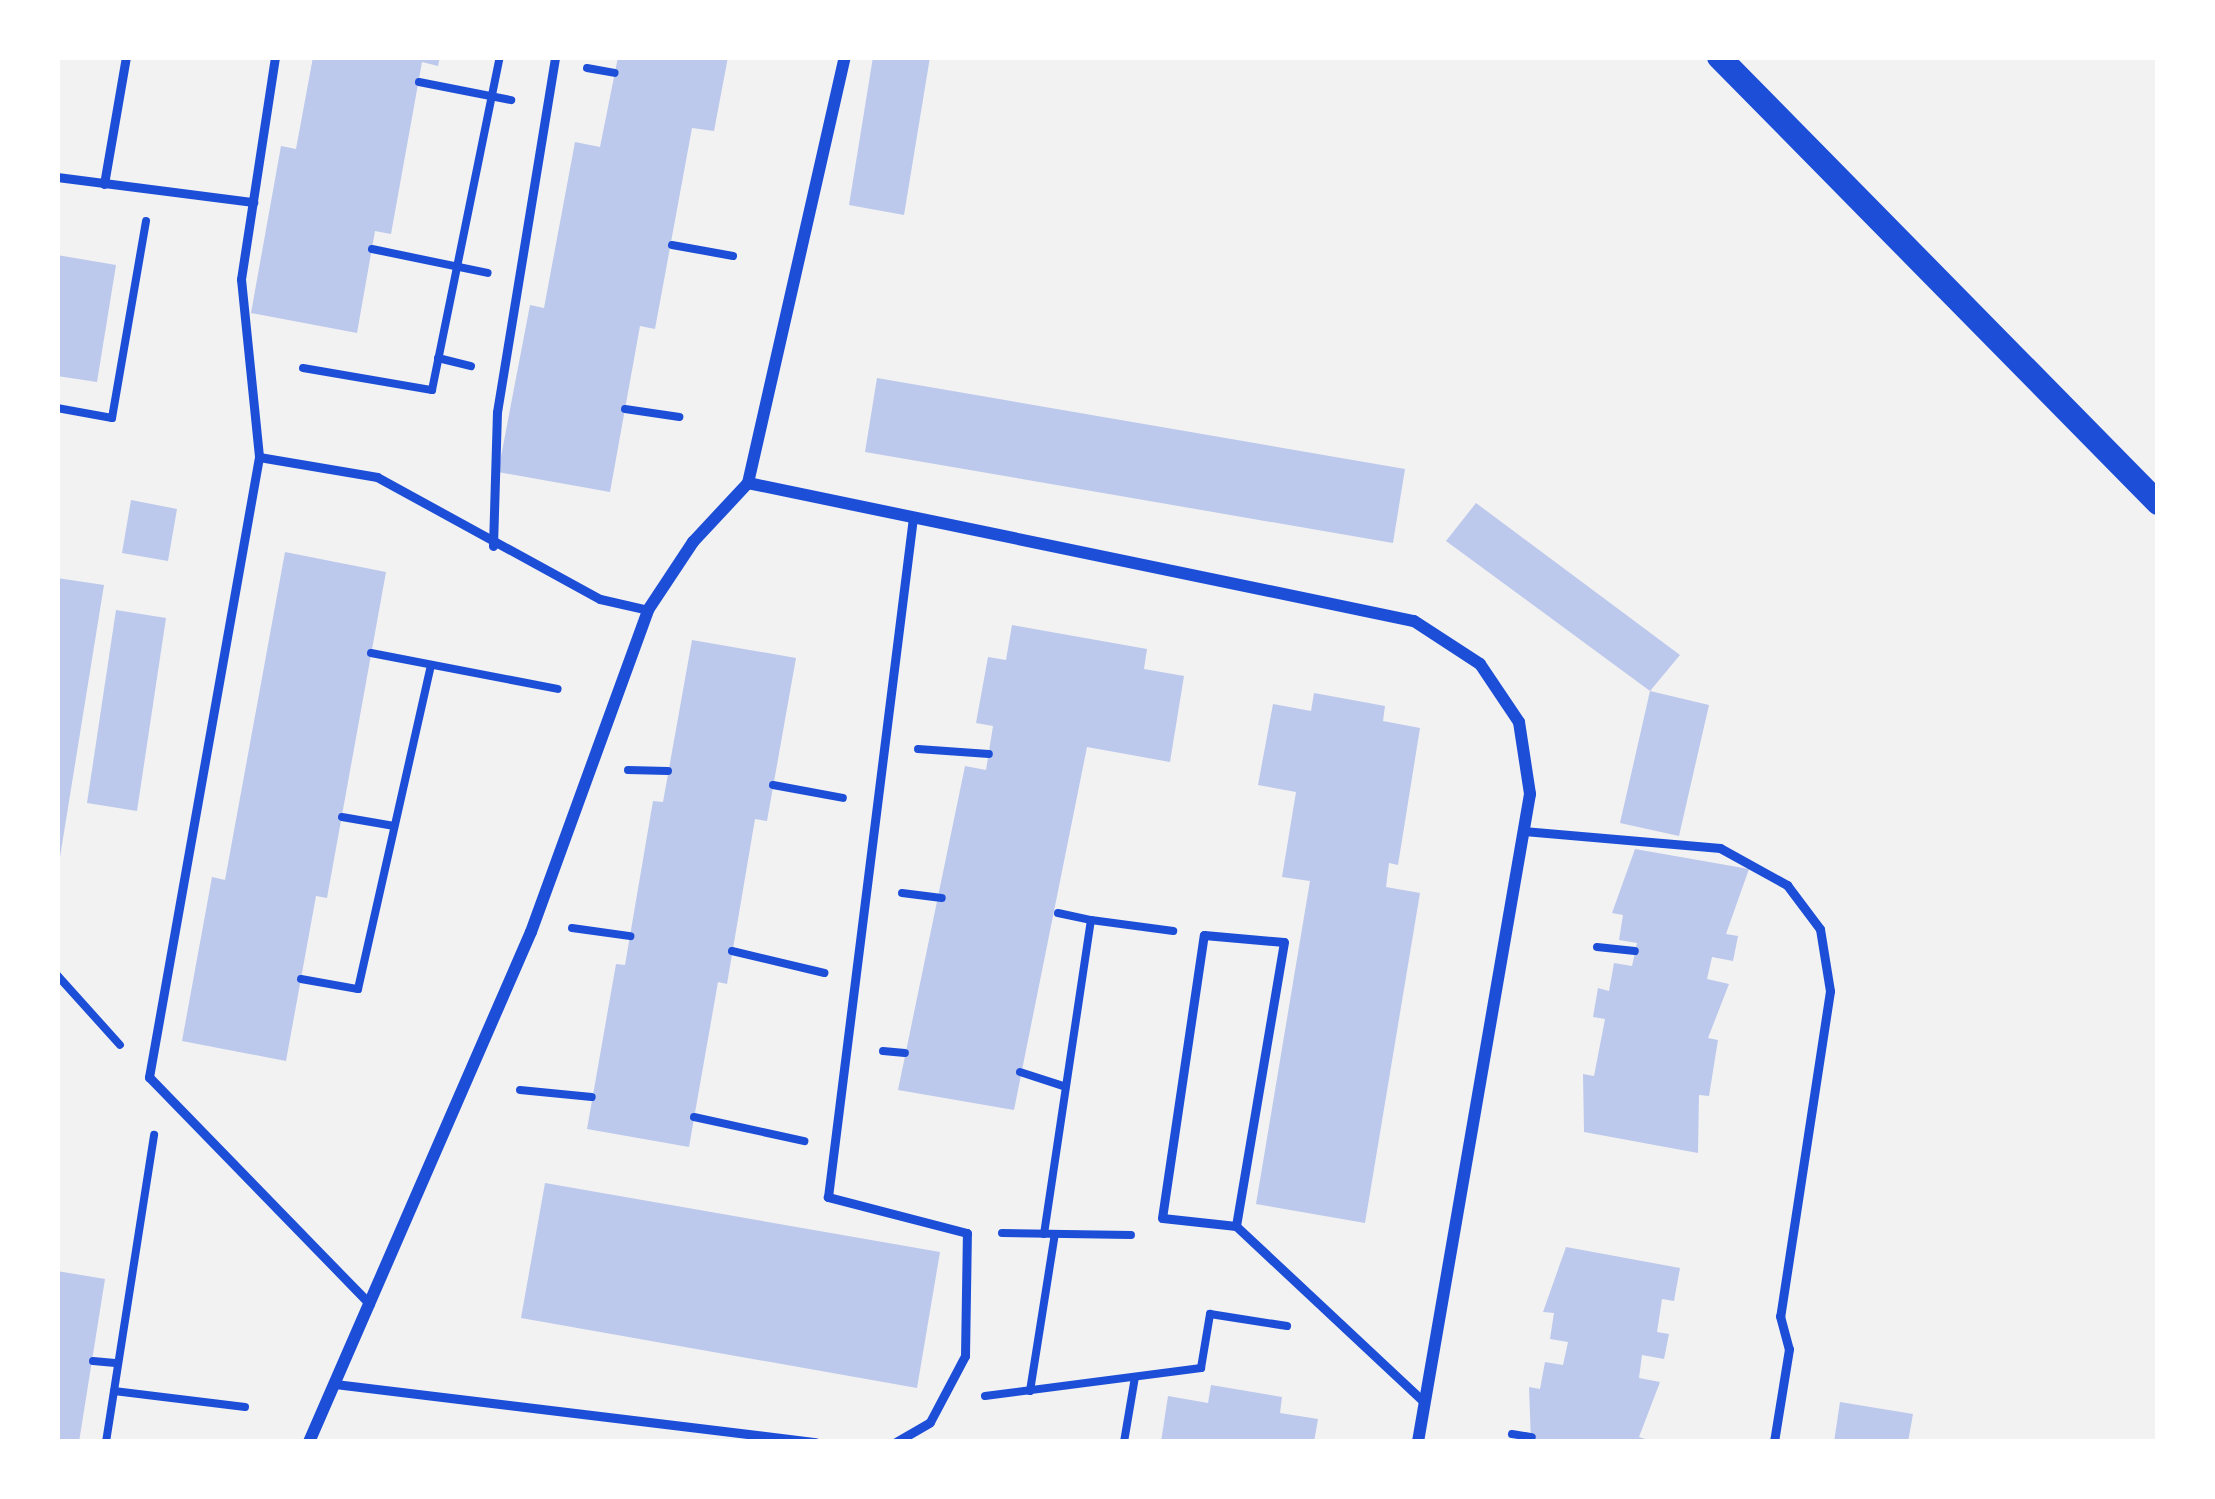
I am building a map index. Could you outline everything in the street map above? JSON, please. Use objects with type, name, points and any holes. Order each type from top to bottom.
[{"type":"main road","points":[[1719,57],[1741,69],[2158,502]]},
{"type":"street","points":[[309,1442],[531,932],[648,610],[693,542],[748,483],[845,57]]},
{"type":"street","points":[[748,483],[1414,621],[1480,664],[1519,722],[1530,794],[1418,1442]]},
{"type":"lane","points":[[104,184],[126,57]]},
{"type":"lane","points":[[275,57],[242,280],[259,457],[149,1077],[372,1306]]},
{"type":"lane","points":[[494,546],[497,412],[555,57]]},
{"type":"lane","points":[[57,177],[253,202]]},
{"type":"lane","points":[[259,457],[377,477],[494,546],[599,599],[648,610]]},
{"type":"lane","points":[[896,1442],[930,1422],[965,1356],[967,1233],[828,1197],[913,517]]},
{"type":"lane","points":[[1523,831],[1720,848],[1787,885],[1820,929],[1830,991],[1780,1316],[1789,1349],[1774,1442]]},
{"type":"lane","points":[[1236,1226],[1284,942],[1204,935],[1162,1218],[1236,1226],[1425,1403]]},
{"type":"lane","points":[[335,1384],[816,1442]]},
{"type":"path","points":[[303,368],[432,390],[500,57]]},
{"type":"path","points":[[418,82],[547,107]]},
{"type":"path","points":[[57,408],[112,418],[152,190]]},
{"type":"path","points":[[671,245],[733,256]]},
{"type":"path","points":[[372,249],[519,279]]},
{"type":"path","points":[[626,409],[679,417]]},
{"type":"path","points":[[371,653],[558,689]]},
{"type":"path","points":[[301,979],[358,989],[431,665]]},
{"type":"path","points":[[884,746],[989,754]]},
{"type":"path","points":[[623,770],[668,771]]},
{"type":"path","points":[[773,785],[877,805]]},
{"type":"path","points":[[342,817],[394,826]]},
{"type":"path","points":[[1058,913],[1204,935]]},
{"type":"path","points":[[1030,1390],[1063,1085],[1091,920]]},
{"type":"path","points":[[572,928],[630,936]]},
{"type":"path","points":[[1597,946],[1635,951]]},
{"type":"path","points":[[732,950],[855,981]]},
{"type":"path","points":[[57,975],[149,1077]]},
{"type":"path","points":[[1020,1072],[1063,1085]]},
{"type":"path","points":[[520,1090],[592,1097]]},
{"type":"path","points":[[694,1117],[834,1147]]},
{"type":"path","points":[[106,1442],[147,1180]]},
{"type":"path","points":[[967,1233],[1142,1235],[1162,1218]]},
{"type":"path","points":[[941,1402],[1201,1368],[1210,1314],[1354,1336]]},
{"type":"path","points":[[93,1361],[118,1363]]},
{"type":"path","points":[[1124,1442],[1136,1377]]},
{"type":"path","points":[[114,1391],[245,1407]]},
{"type":"path","points":[[1512,1434],[1532,1437]]},
{"type":"building","points":[[313,57],[440,57],[438,66],[422,62],[391,234],[375,231],[357,333],[251,313],[281,146],[296,149]]},
{"type":"building","points":[[618,57],[728,57],[714,131],[692,128],[655,329],[640,326],[610,492],[498,472],[530,305],[544,308],[575,142],[600,147]]},
{"type":"building","points":[[873,57],[930,57],[904,215],[849,205]]},
{"type":"building","points":[[57,255],[116,265],[97,382],[57,376]]},
{"type":"building","points":[[877,378],[1405,469],[1393,543],[865,452]]},
{"type":"building","points":[[131,500],[177,509],[168,561],[122,553]]},
{"type":"building","points":[[1476,503],[1680,655],[1650,691],[1446,541]]},
{"type":"building","points":[[285,552],[386,572],[327,898],[316,896],[286,1061],[182,1041],[212,877],[225,880]]},
{"type":"building","points":[[57,578],[104,585],[60,857],[57,856]]},
{"type":"building","points":[[116,610],[166,618],[137,811],[87,803]]},
{"type":"building","points":[[1012,625],[1147,649],[1144,669],[1184,676],[1170,762],[1087,747],[1014,1110],[898,1090],[965,766],[986,770],[993,726],[976,723],[988,657],[1006,660]]},
{"type":"building","points":[[692,640],[796,658],[767,821],[755,819],[727,984],[718,982],[689,1147],[587,1129],[616,964],[625,965],[653,801],[663,802]]},
{"type":"building","points":[[1650,691],[1709,705],[1679,836],[1620,823]]},
{"type":"building","points":[[1314,693],[1385,706],[1383,721],[1420,728],[1398,865],[1389,863],[1386,887],[1420,893],[1365,1223],[1256,1204],[1310,881],[1282,877],[1296,792],[1258,785],[1273,704],[1311,711]]},
{"type":"building","points":[[1635,849],[1749,869],[1726,934],[1738,936],[1733,961],[1712,957],[1707,979],[1729,984],[1708,1038],[1718,1040],[1709,1096],[1699,1095],[1698,1153],[1584,1132],[1583,1074],[1594,1076],[1605,1019],[1593,1017],[1598,988],[1609,991],[1614,963],[1632,966],[1637,943],[1619,940],[1623,915],[1612,913]]},
{"type":"building","points":[[545,1183],[940,1252],[917,1388],[521,1318]]},
{"type":"building","points":[[1566,1247],[1680,1268],[1674,1301],[1662,1299],[1657,1332],[1669,1334],[1664,1359],[1642,1355],[1639,1378],[1660,1382],[1639,1437],[1655,1442],[1531,1442],[1529,1387],[1540,1389],[1545,1362],[1563,1365],[1568,1342],[1550,1339],[1554,1313],[1543,1312]]},
{"type":"building","points":[[57,1271],[105,1279],[79,1442],[57,1442]]},
{"type":"building","points":[[1211,1385],[1282,1397],[1280,1413],[1318,1419],[1314,1442],[1161,1442],[1168,1396],[1208,1403]]},
{"type":"building","points":[[1840,1402],[1913,1414],[1908,1442],[1834,1442]]}]
